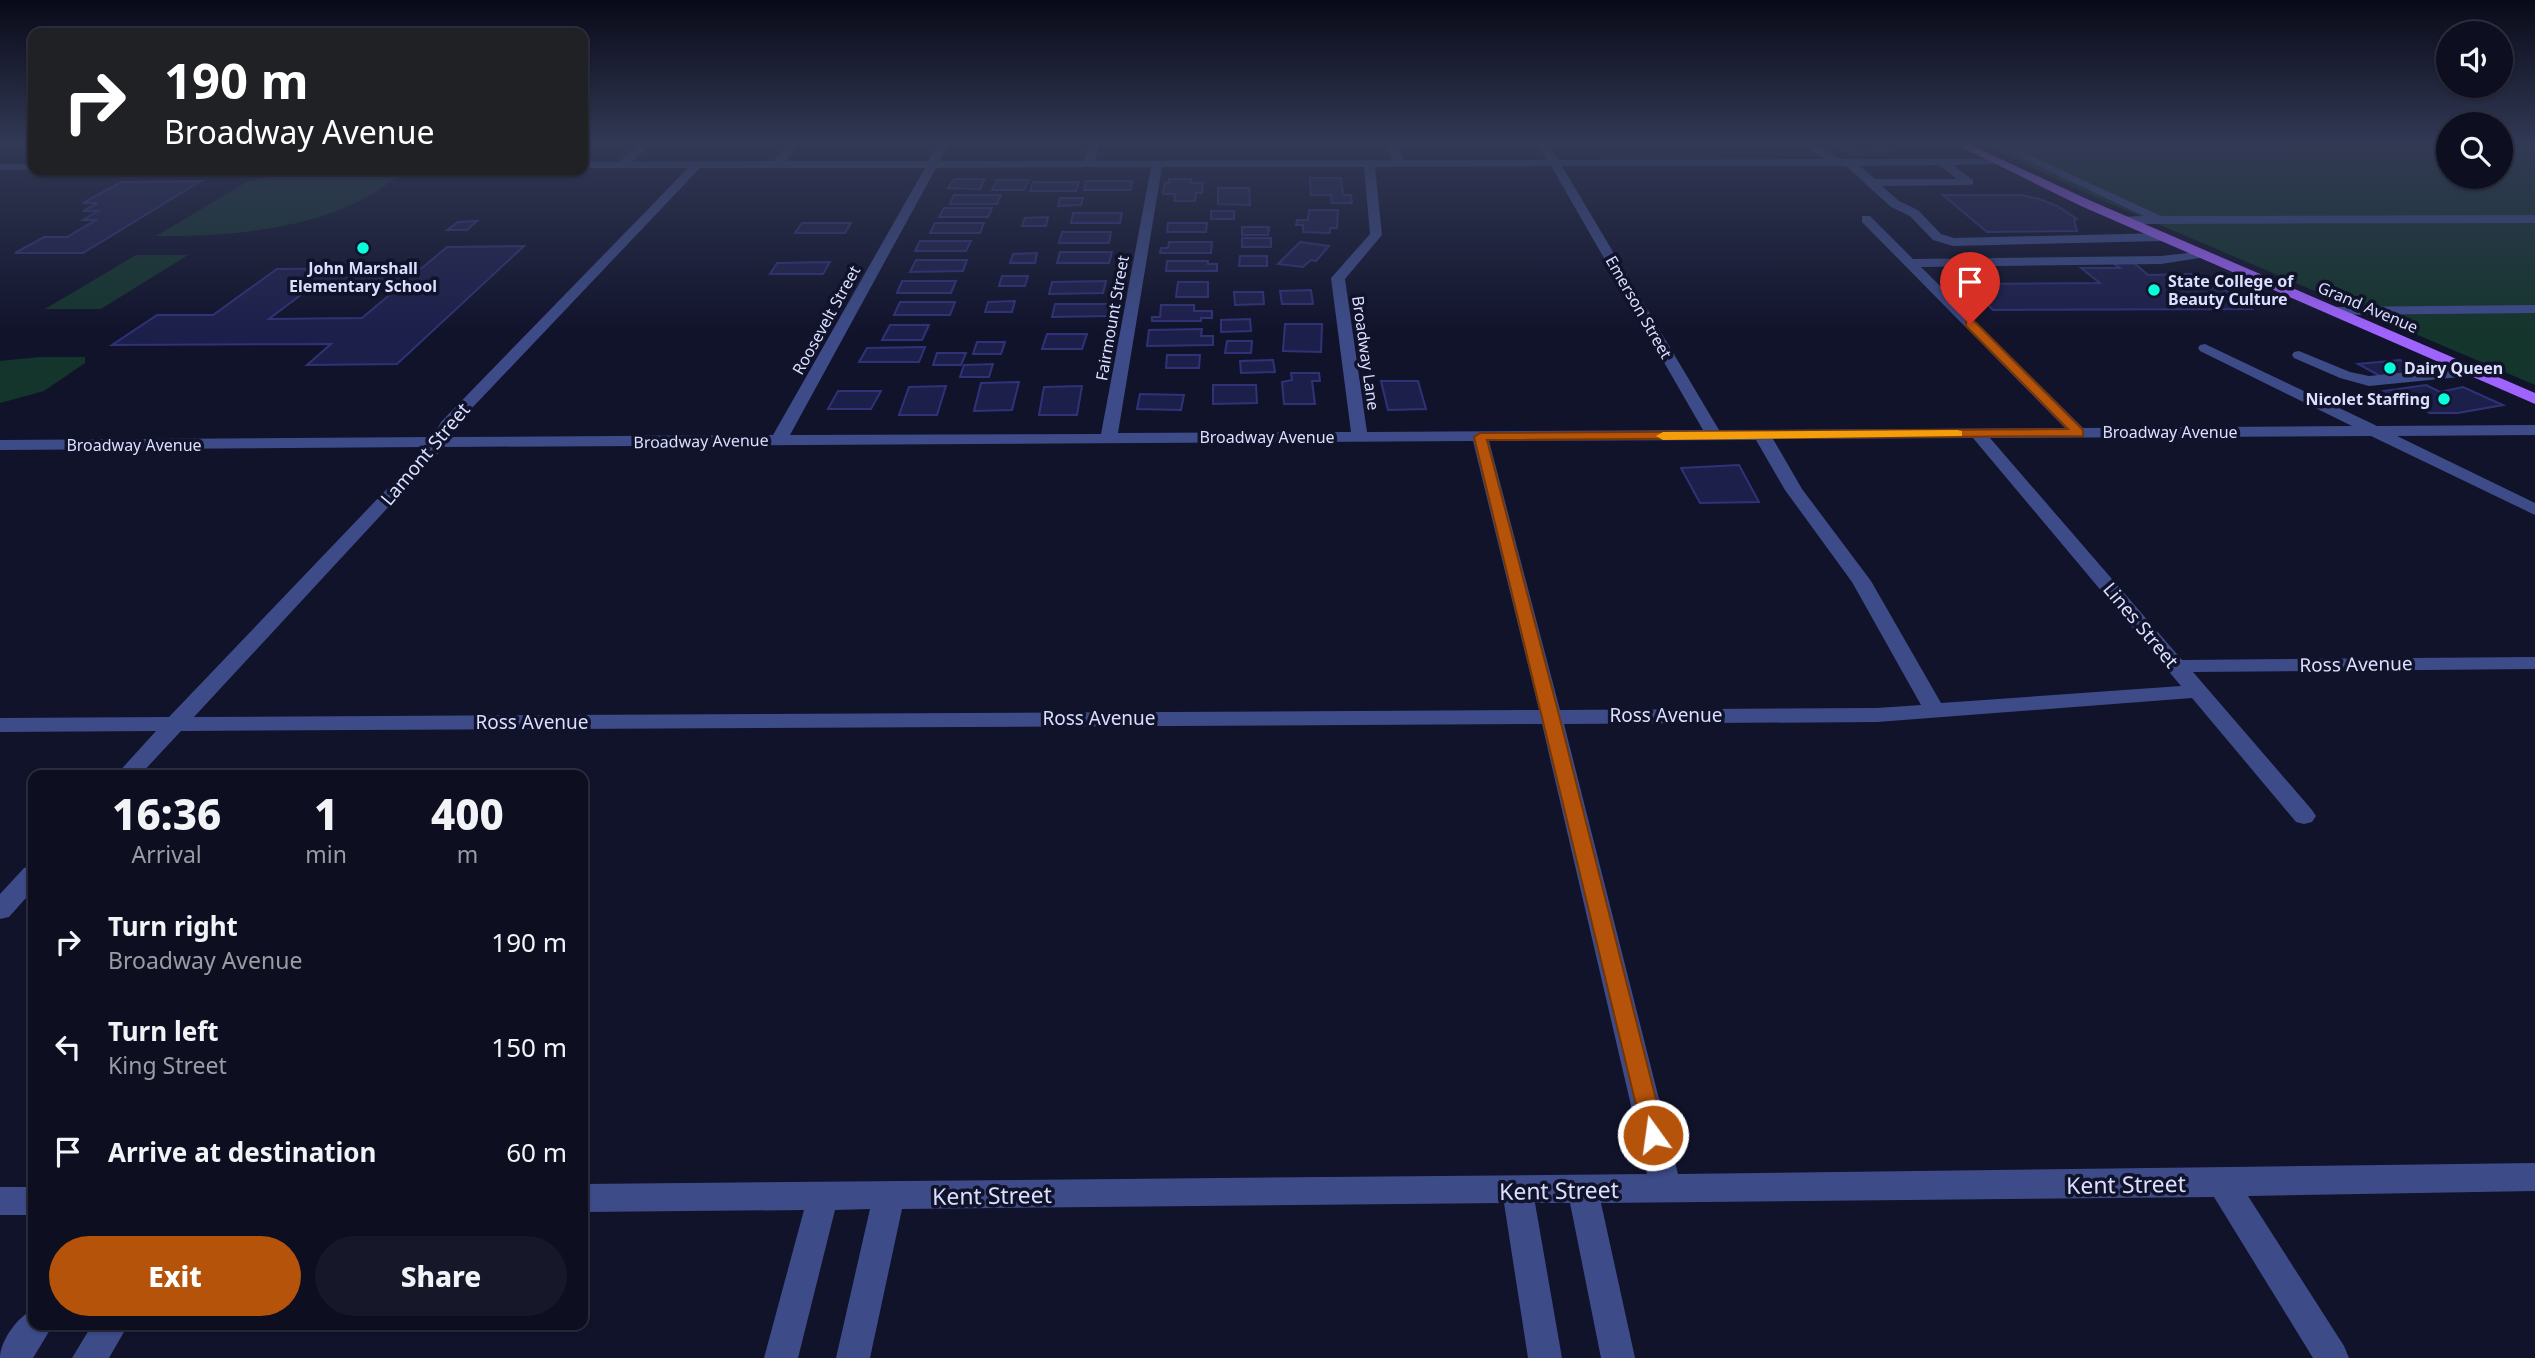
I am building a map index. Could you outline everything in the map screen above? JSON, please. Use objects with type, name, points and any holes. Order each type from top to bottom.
[{"type":"main road","name":"Grand Avenue","points":[[2094,206],[2532,396]]},
{"type":"street","name":"Lamont Street","points":[[132,770],[439,443],[447,425],[656,206]]},
{"type":"street","name":"Roosevelt Street","points":[[779,440],[909,206]]},
{"type":"street","name":"Fairmount Street","points":[[1109,438],[1150,206]]},
{"type":"street","name":"Broadway Lane","points":[[1360,437],[1338,278],[1377,235],[1374,206]]},
{"type":"street","name":"Emerson Street","points":[[1580,206],[1714,435]]},
{"type":"street","points":[[1900,206],[1914,213],[1937,237],[1953,242],[2163,237]]},
{"type":"street","points":[[2133,206],[2160,219]]},
{"type":"street","points":[[1866,219],[2079,433]]},
{"type":"street","points":[[2124,220],[2535,219]]},
{"type":"street","points":[[1910,263],[2161,260],[2201,254]]},
{"type":"street","points":[[2331,311],[2535,309]]},
{"type":"street","points":[[2205,348],[2535,510]]},
{"type":"street","points":[[2299,355],[2345,375],[2369,381],[2470,371]]},
{"type":"street","name":"Broadway Avenue","points":[[0,446],[2535,430]]},
{"type":"street","name":"Lines Street","points":[[1978,434],[2304,816]]},
{"type":"street","points":[[1762,435],[1794,490],[1861,581],[1935,712]]},
{"type":"street","points":[[1480,437],[1666,1188]]},
{"type":"street","name":"Ross Avenue","points":[[2176,666],[2535,663]]},
{"type":"street","name":"Ross Avenue","points":[[0,725],[1877,715],[2197,691]]},
{"type":"street","points":[[0,910],[28,879]]},
{"type":"street","name":"Kent Street","points":[[588,1198],[2535,1178]]},
{"type":"street","points":[[2222,1183],[2332,1358]]},
{"type":"street","points":[[1583,1189],[1618,1358]]},
{"type":"street","points":[[1517,1190],[1545,1358]]},
{"type":"street","points":[[853,1358],[889,1196]]},
{"type":"street","points":[[781,1358],[823,1197]]},
{"type":"street","points":[[0,1202],[28,1201]]},
{"type":"street","points":[[13,1358],[33,1330]]},
{"type":"street","points":[[89,1358],[108,1330]]},
{"type":"green space","points":[[206,206],[348,206],[285,226],[218,234],[156,236]]},
{"type":"green space","points":[[2117,206],[2535,206],[2535,385]]},
{"type":"green space","points":[[136,255],[188,255],[101,309],[45,309]]},
{"type":"green space","points":[[40,357],[85,357],[85,363],[44,391],[0,403],[0,361]]},
{"type":"building","points":[[92,206],[159,206],[83,253],[15,253],[44,237],[67,237],[96,220],[83,220],[98,211],[83,211]]},
{"type":"building","points":[[1957,206],[2058,206],[2077,219],[2074,220],[2077,231],[1987,232]]},
{"type":"building","points":[[944,208],[992,208],[988,217],[939,217]]},
{"type":"building","points":[[1309,210],[1338,210],[1337,228],[1330,228],[1330,233],[1303,232],[1303,225],[1296,225],[1297,220],[1308,220]]},
{"type":"building","points":[[1211,211],[1234,211],[1234,219],[1211,219]]},
{"type":"building","points":[[1073,213],[1122,213],[1120,223],[1071,223]]},
{"type":"building","points":[[1048,217],[1046,226],[1022,226],[1025,218]]},
{"type":"building","points":[[477,221],[467,230],[447,230],[458,222]]},
{"type":"building","points":[[802,223],[851,223],[845,233],[795,233]]},
{"type":"building","points":[[935,223],[984,223],[980,233],[930,233]]},
{"type":"building","points":[[1168,223],[1207,223],[1206,232],[1167,232]]},
{"type":"building","points":[[1242,227],[1269,227],[1268,235],[1242,235]]},
{"type":"building","points":[[1062,232],[1111,232],[1109,243],[1059,243]]},
{"type":"building","points":[[1242,238],[1271,238],[1271,247],[1242,247]]},
{"type":"building","points":[[920,241],[971,241],[966,251],[915,251]]},
{"type":"building","points":[[1169,242],[1212,242],[1211,253],[1160,253],[1161,248],[1168,248]]},
{"type":"building","points":[[1300,242],[1329,246],[1316,261],[1311,260],[1303,267],[1278,264]]},
{"type":"building","points":[[524,246],[397,364],[307,365],[331,344],[112,345],[157,315],[213,315],[277,269],[422,268],[447,247]],"holes":[[[399,287],[362,318],[269,319],[310,288]]]},
{"type":"building","points":[[1060,252],[1112,252],[1109,263],[1057,263]]},
{"type":"building","points":[[1037,253],[1035,263],[1010,263],[1013,254]]},
{"type":"building","points":[[1240,256],[1267,256],[1267,266],[1239,266]]},
{"type":"building","points":[[916,260],[967,260],[963,271],[910,272]]},
{"type":"building","points":[[1167,261],[1208,261],[1208,264],[1217,264],[1217,271],[1166,271]]},
{"type":"building","points":[[830,262],[823,274],[770,274],[777,263]]},
{"type":"building","points":[[2133,262],[2148,275],[2191,274],[2203,284],[2217,284],[2251,309],[1993,310],[1967,284],[2100,283],[2081,268],[2120,268],[2113,263]]},
{"type":"building","points":[[1002,276],[1028,276],[1025,286],[999,286]]},
{"type":"building","points":[[902,281],[956,281],[951,293],[897,293]]},
{"type":"building","points":[[1106,281],[1103,293],[1049,294],[1052,282]]},
{"type":"building","points":[[1178,282],[1208,282],[1208,297],[1176,297]]},
{"type":"building","points":[[1311,290],[1313,304],[1282,304],[1280,291]]},
{"type":"building","points":[[1234,292],[1263,292],[1264,304],[1235,305]]},
{"type":"building","points":[[1015,301],[1012,312],[985,312],[988,302]]},
{"type":"building","points":[[900,302],[955,302],[950,315],[894,315]]},
{"type":"building","points":[[1055,304],[1110,304],[1108,316],[1052,317]]},
{"type":"building","points":[[1161,305],[1194,305],[1194,311],[1212,311],[1212,318],[1201,318],[1201,321],[1152,321],[1152,317],[1160,317]]},
{"type":"building","points":[[1250,319],[1251,331],[1221,332],[1221,320]]},
{"type":"building","points":[[1285,324],[1322,324],[1321,352],[1283,351]]},
{"type":"building","points":[[890,325],[929,325],[922,340],[882,340]]},
{"type":"building","points":[[1202,329],[1201,336],[1213,336],[1213,345],[1147,346],[1149,330]]},
{"type":"building","points":[[1047,334],[1087,334],[1082,349],[1042,349]]},
{"type":"building","points":[[1227,341],[1252,341],[1251,353],[1225,353]]},
{"type":"building","points":[[977,342],[1005,342],[1001,354],[973,354]]},
{"type":"building","points":[[925,347],[919,362],[859,362],[867,348]]},
{"type":"building","points":[[937,353],[966,353],[961,365],[933,365]]},
{"type":"building","points":[[1167,355],[1200,355],[1199,368],[1166,368]]},
{"type":"building","points":[[1273,360],[1275,372],[1241,373],[1240,361]]},
{"type":"building","name":"Dairy Queen","points":[[2400,360],[2422,372],[2380,376],[2358,364]]},
{"type":"building","points":[[993,364],[989,377],[960,377],[964,365]]},
{"type":"building","points":[[1291,373],[1319,373],[1320,381],[1312,381],[1315,404],[1284,404],[1282,382],[1292,380]]},
{"type":"building","points":[[1381,381],[1418,381],[1426,409],[1388,410]]},
{"type":"building","points":[[1019,382],[1012,410],[974,411],[981,383]]},
{"type":"building","points":[[1213,385],[1256,385],[1257,403],[1213,404]]},
{"type":"building","points":[[2426,385],[2440,392],[2463,387],[2503,405],[2458,413],[2430,413],[2384,391]]},
{"type":"building","points":[[946,386],[937,415],[899,415],[909,387]]},
{"type":"building","points":[[1082,386],[1077,415],[1039,415],[1044,387]]},
{"type":"building","points":[[838,391],[881,391],[871,409],[828,409]]},
{"type":"building","points":[[1140,394],[1184,395],[1181,410],[1137,409]]},
{"type":"building","points":[[1739,465],[1759,502],[1700,503],[1681,468]]},
{"type":"slow traffic","points":[[1663,436],[1957,434]]},
{"type":"place","name":"John Marshall Elementary School","points":[[363,248]]},
{"type":"place","name":"State College of Beauty Culture","points":[[2154,290]]},
{"type":"place","name":"Dairy Queen","points":[[2390,368]]},
{"type":"place","name":"Nicolet Staffing","points":[[2444,399]]},
{"type":"route","points":[[1653,1135],[1480,437],[2079,433],[1970,324]]}]
